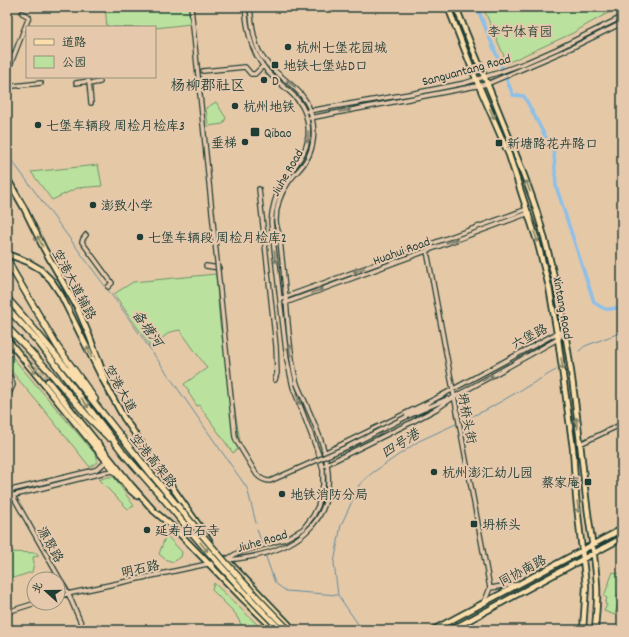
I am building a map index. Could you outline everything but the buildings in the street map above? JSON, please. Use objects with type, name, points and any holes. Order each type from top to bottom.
[{"type":"highway","points":[[7,256],[13,271],[57,346],[87,387],[110,424]]},
{"type":"highway","name":"空港高架路","points":[[7,298],[44,339],[110,424],[213,549],[269,610],[290,630]]},
{"type":"highway","name":"空港高架路","points":[[7,308],[39,342],[124,454],[207,552],[281,630]]},
{"type":"highway","points":[[7,327],[48,370],[90,419],[124,454]]},
{"type":"main road","name":"Xintang Road","points":[[448,7],[476,79],[509,155],[528,211],[550,287],[573,449],[586,586],[583,630]]},
{"type":"main road","name":"Xintang Road","points":[[456,7],[518,158],[546,244],[565,331],[580,444],[597,584],[595,630]]},
{"type":"main road","name":"空港大道辅路","points":[[7,178],[24,208],[44,249],[77,307],[115,403]]},
{"type":"main road","name":"空港大道","points":[[7,256],[28,262],[40,269],[51,280],[61,295],[124,418],[207,537],[226,560],[294,630]]},
{"type":"main road","points":[[7,339],[129,489],[173,527],[275,630]]},
{"type":"main road","points":[[48,381],[131,485],[154,511]]},
{"type":"main road","name":"同协南路","points":[[432,630],[622,529]]},
{"type":"main road","name":"同协南路","points":[[451,630],[622,538]]},
{"type":"street","points":[[191,7],[235,437],[252,469],[266,481],[275,480],[313,461],[349,446],[406,417],[454,397]]},
{"type":"street","name":"Jiuhe Road","points":[[226,560],[239,552],[285,539],[297,533],[308,524],[321,498],[323,477],[319,455],[293,387],[287,360],[272,222],[272,213],[281,186],[305,152],[308,139],[307,118],[305,111],[295,96],[274,78],[255,54],[250,40],[245,7]]},
{"type":"street","name":"Jiuhe Road","points":[[226,560],[242,559],[283,547],[297,541],[307,532],[317,519],[324,506],[328,495],[329,479],[325,452],[296,382],[291,356],[286,296],[277,227],[277,215],[282,194],[289,182],[304,164],[309,154],[313,137],[312,117],[310,110],[300,92],[265,61],[261,54],[252,27],[250,7]]},
{"type":"street","points":[[7,73],[29,17],[22,13]]},
{"type":"street","name":"Sanguantang Road","points":[[305,111],[465,83],[497,73],[557,49],[622,17]]},
{"type":"street","name":"Sanguantang Road","points":[[307,118],[487,84],[571,48],[622,23]]},
{"type":"street","points":[[203,71],[245,67],[251,74],[255,74],[263,66]]},
{"type":"street","points":[[76,83],[89,81],[91,103]]},
{"type":"street","points":[[89,84],[100,82]]},
{"type":"street","points":[[7,85],[13,86],[41,83]]},
{"type":"street","points":[[259,189],[276,346],[277,373],[275,380]]},
{"type":"street","name":"Huahui Road","points":[[280,305],[427,251],[528,211]]},
{"type":"street","name":"Huahui Road","points":[[280,298],[528,211]]},
{"type":"street","points":[[86,235],[82,242],[112,283],[108,287]]},
{"type":"street","name":"坍桥头街","points":[[427,251],[490,588]]},
{"type":"street","points":[[206,266],[218,268]]},
{"type":"street","name":"六堡路","points":[[319,455],[370,432],[435,399],[557,333],[565,331]]},
{"type":"street","name":"六堡路","points":[[322,466],[438,408],[454,397],[558,339],[565,331]]},
{"type":"street","points":[[7,374],[13,382],[7,398]]},
{"type":"street","points":[[406,417],[435,399]]},
{"type":"street","points":[[580,444],[622,424]]},
{"type":"street","points":[[8,491],[95,470],[107,461]]},
{"type":"street","points":[[7,497],[115,471]]},
{"type":"street","name":"源聚路","points":[[8,491],[68,593],[84,630]]},
{"type":"street","name":"明石路","points":[[68,593],[226,560]]},
{"type":"street","points":[[484,603],[490,588],[504,587],[509,584],[516,586]]},
{"type":"street","points":[[7,612],[26,606]]},
{"type":"green space","points":[[105,7],[189,7],[191,24],[156,28],[156,26],[107,26]]},
{"type":"green space","name":"李宁体育园","points":[[483,7],[622,7],[622,9],[606,14],[573,33],[507,63]]},
{"type":"green space","points":[[216,102],[226,118],[223,124],[208,126],[206,108]]},
{"type":"green space","points":[[98,165],[102,186],[77,188],[52,200],[31,172]]},
{"type":"green space","points":[[216,274],[220,324],[241,447],[233,453],[199,405],[197,406],[184,384],[207,368],[180,330],[170,332],[151,347],[114,294],[133,282]]},
{"type":"green space","points":[[7,351],[97,456],[97,462],[90,467],[7,366]]},
{"type":"green space","points":[[107,477],[114,477],[134,506],[128,509],[99,480]]},
{"type":"green space","points":[[166,535],[182,552],[181,557],[173,562],[165,559],[159,554]]},
{"type":"green space","points":[[7,552],[37,553],[39,556],[33,557],[34,563],[32,571],[26,571],[26,574],[7,580]]},
{"type":"green space","points":[[613,572],[622,575],[622,585],[616,600],[618,602],[615,615],[604,611],[607,605],[605,604],[607,598],[604,596]]},
{"type":"green space","points":[[214,583],[263,630],[244,630],[235,613],[212,590]]},
{"type":"waterway","points":[[477,7],[513,95],[524,96],[554,153],[556,186],[594,302],[604,309],[622,306]]},
{"type":"waterway","name":"备塘河","points":[[7,154],[125,313],[247,488],[256,523]]},
{"type":"waterway","name":"四号港","points":[[579,351],[585,346],[622,332]]},
{"type":"waterway","name":"四号港","points":[[461,421],[486,410],[556,370]]},
{"type":"waterway","name":"四号港","points":[[362,630],[338,595],[334,563],[341,525],[359,485],[372,473],[419,441],[458,423]]},
{"type":"waterway","name":"备塘河","points":[[257,529],[262,544]]},
{"type":"waterway","name":"备塘河","points":[[265,554],[275,583],[286,591],[337,595]]},
{"type":"tunnel","points":[[25,349],[48,381]]},
{"type":"place","name":"杭州七堡花园城","points":[[288,47]]},
{"type":"place","name":"地铁七堡站D口","points":[[275,65]]},
{"type":"place","name":"D","points":[[264,80]]},
{"type":"place","name":"杭州地铁","points":[[235,106]]},
{"type":"place","name":"七堡车辆段 周检月检库3","points":[[38,125]]},
{"type":"place","name":"Qibao","points":[[255,132]]},
{"type":"place","name":"垂梯","points":[[245,142]]},
{"type":"place","name":"新塘路花卉路口","points":[[499,143]]},
{"type":"place","name":"澎致小学","points":[[93,205]]},
{"type":"place","name":"七堡车辆段 周检月检库2","points":[[140,237]]},
{"type":"place","name":"杭州澎汇幼儿园","points":[[434,472]]},
{"type":"place","name":"蔡家庵","points":[[588,482]]},
{"type":"place","name":"地铁消防分局","points":[[282,494]]},
{"type":"place","name":"坍桥头","points":[[474,524]]},
{"type":"place","name":"延寿白石寺","points":[[147,530]]},
{"type":"district","name":"杨柳郡社区","points":[[208,85]]}]
